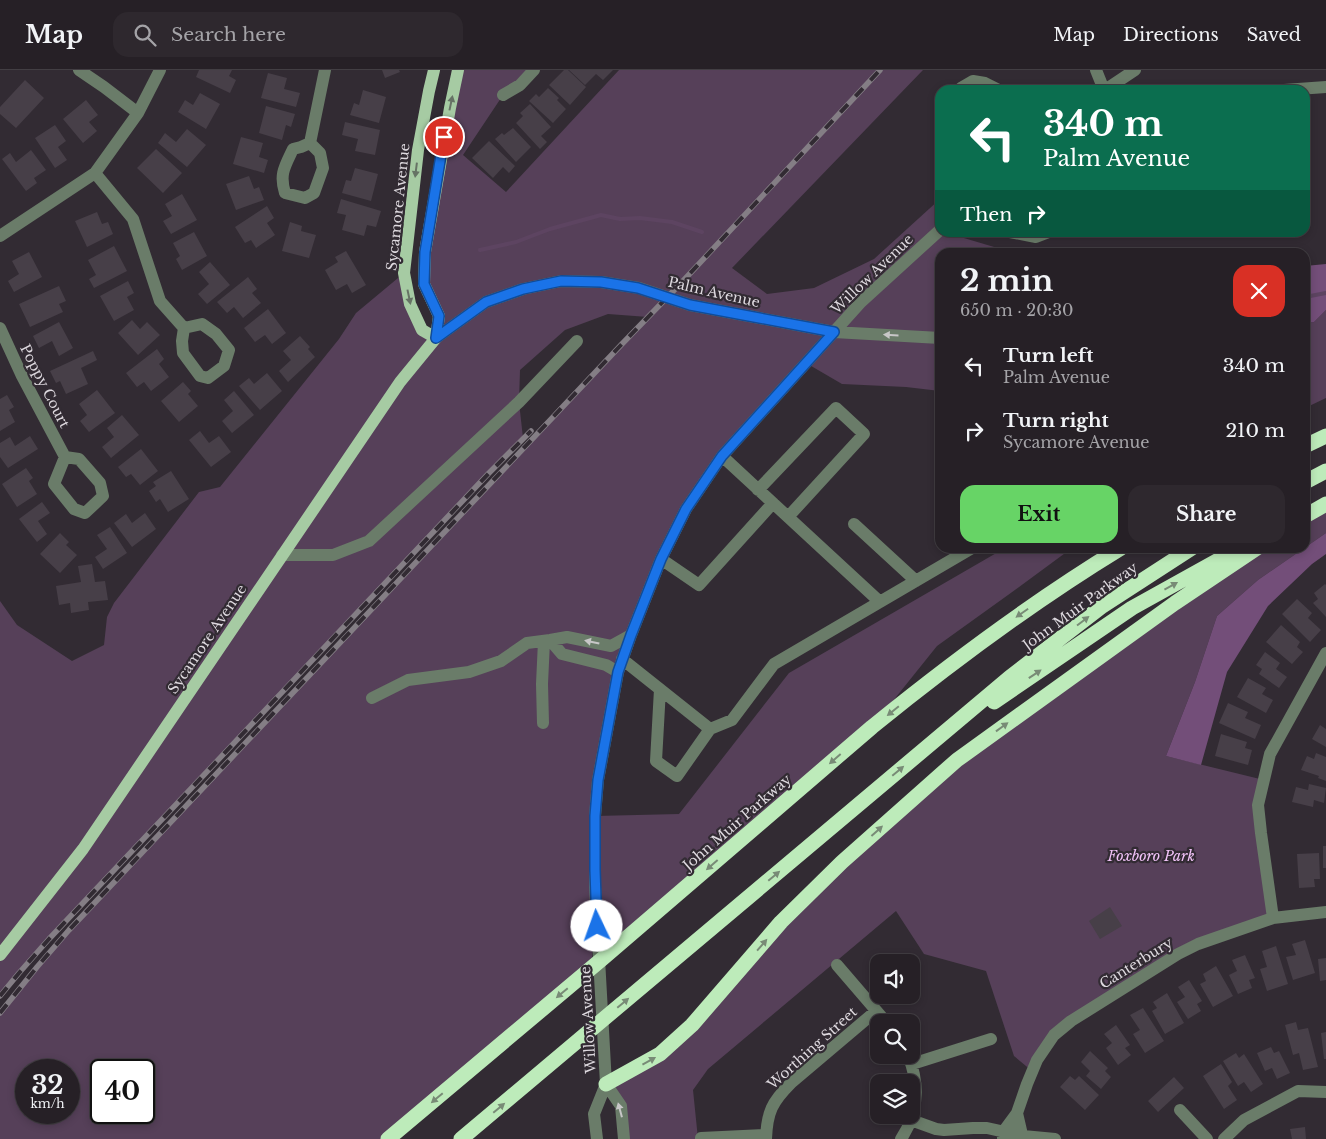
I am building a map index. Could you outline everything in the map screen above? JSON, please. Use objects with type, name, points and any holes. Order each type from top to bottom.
[{"type":"highway","points":[[1310,444],[1326,436]]},
{"type":"highway","points":[[1310,479],[1326,471]]},
{"type":"highway","points":[[1310,513],[1326,504]]},
{"type":"highway","name":"John Muir Parkway","points":[[388,1139],[916,691],[1007,623],[1113,553]]},
{"type":"highway","name":"John Muir Parkway","points":[[461,1139],[922,751],[1055,642],[1101,607],[1184,553]]},
{"type":"highway","points":[[922,751],[1132,608],[1231,553]]},
{"type":"highway","points":[[606,1084],[660,1054],[692,1025],[782,922],[842,862],[957,760],[1167,608],[1250,553]]},
{"type":"main road","name":"Sycamore Avenue","points":[[0,955],[83,849],[400,382],[436,338],[422,330],[410,304],[404,273],[418,150],[428,92],[434,70]]},
{"type":"main road","points":[[436,338],[439,316],[424,284],[425,252],[444,137],[458,70]]},
{"type":"street","points":[[79,70],[138,113]]},
{"type":"street","points":[[0,236],[95,173],[138,113],[160,70]]},
{"type":"street","points":[[310,143],[325,70]]},
{"type":"street","points":[[503,95],[520,85],[534,70]]},
{"type":"street","points":[[1096,70],[1102,85]]},
{"type":"street","points":[[1112,85],[1135,70]]},
{"type":"street","points":[[966,85],[973,81],[987,85]]},
{"type":"street","points":[[1310,88],[1326,86]]},
{"type":"street","points":[[95,173],[133,220],[160,301],[184,328]]},
{"type":"street","name":"Willow Avenue","points":[[597,1139],[594,1114],[606,1084],[595,887],[595,816],[598,780],[622,659],[661,559],[686,509],[722,456],[861,302],[935,235]]},
{"type":"street","name":"Palm Avenue","points":[[436,338],[486,302],[523,289],[561,281],[601,282],[638,288],[690,305],[834,332],[935,338]]},
{"type":"street","name":"Poppy Court","points":[[0,328],[22,376],[65,456]]},
{"type":"street","points":[[282,556],[333,555],[369,542],[519,402],[576,341]]},
{"type":"street","points":[[758,490],[836,408],[864,434],[788,517]]},
{"type":"street","points":[[65,456],[79,459],[100,483],[103,496],[85,513],[74,509],[54,484],[65,456]]},
{"type":"street","points":[[722,456],[880,602]]},
{"type":"street","points":[[661,559],[699,585],[773,503]]},
{"type":"street","points":[[854,524],[916,580]]},
{"type":"street","points":[[660,690],[656,761],[677,776],[710,729],[732,720],[774,664],[963,553]]},
{"type":"street","points":[[372,698],[408,680],[469,672],[501,661],[527,643],[547,641],[566,636],[611,646],[631,635]]},
{"type":"street","points":[[547,641],[562,654],[606,665],[618,672]]},
{"type":"street","points":[[543,723],[542,684],[547,641]]},
{"type":"street","points":[[1273,918],[1258,805],[1270,754],[1326,653]]},
{"type":"street","points":[[622,659],[710,729]]},
{"type":"street","name":"Canterbury","points":[[1003,1135],[1017,1113],[1037,1060],[1054,1035],[1071,1021],[1178,954],[1198,944],[1273,918],[1326,912]]},
{"type":"street","points":[[837,965],[879,1014]]},
{"type":"street","name":"Worthing Street","points":[[766,1137],[766,1128],[772,1105],[780,1094],[876,1011]]},
{"type":"street","points":[[920,1057],[991,1039]]},
{"type":"street","name":"Willow Avenue","points":[[606,1084],[621,1106],[624,1139]]},
{"type":"street","points":[[1224,1139],[1244,1120],[1298,1092],[1326,1092]]},
{"type":"street","points":[[1180,1110],[1207,1139]]},
{"type":"street","points":[[1017,1113],[1023,1138]]},
{"type":"street","points":[[920,1123],[944,1130],[987,1128],[1003,1135],[1055,1139]]},
{"type":"street","points":[[901,1139],[909,1124]]},
{"type":"street","points":[[701,1138],[766,1137]]},
{"type":"green space","points":[[458,70],[527,70],[503,95],[463,155],[506,192],[619,70],[923,70],[732,268],[767,294],[814,288],[874,259],[935,204],[935,237],[960,237],[998,248],[935,248],[935,390],[842,384],[806,363],[686,509],[631,635],[595,816],[679,814],[789,673],[996,553],[1065,553],[937,646],[872,727],[602,959],[595,892],[592,960],[388,1139],[0,1139],[0,1013],[69,930],[648,317],[608,314],[565,330],[520,370],[519,402],[523,438],[49,939],[0,996],[0,601],[17,625],[72,661],[104,645],[107,617],[114,603],[199,492],[220,487],[339,339],[356,313],[404,273],[410,304],[435,337],[439,316],[424,284]]},
{"type":"green space","points":[[1326,310],[1326,398],[1310,406],[1310,322],[1314,322]]},
{"type":"green space","points":[[1326,504],[1326,533],[1310,544],[1310,513]]},
{"type":"green space","name":"Foxboro Park","points":[[1250,553],[1297,553],[1258,580],[1217,616],[1195,682],[1166,756],[1264,780],[1258,805],[1273,918],[1198,944],[1071,1021],[1032,1071],[1014,1056],[986,971],[924,954],[896,911],[708,1069],[693,1090],[698,1139],[624,1139],[621,1106],[606,1084],[660,1054],[781,922],[957,760]]},
{"type":"shaded area","points":[[1326,264],[1326,310],[1314,322],[1310,322],[1310,266]]},
{"type":"shaded area","points":[[1326,533],[1326,554],[1312,564],[1268,606],[1227,672],[1201,765],[1166,756],[1195,682],[1217,616],[1258,580],[1297,553],[1310,553],[1310,544]]},
{"type":"building","points":[[199,70],[232,70],[229,76],[236,80],[230,93],[196,77]]},
{"type":"building","points":[[382,70],[399,70],[400,72],[385,78]]},
{"type":"building","points":[[564,70],[568,70],[586,87],[570,105],[549,85]]},
{"type":"building","points":[[569,70],[613,70],[603,80],[596,74],[585,85]]},
{"type":"building","points":[[268,73],[287,78],[284,89],[300,93],[296,107],[261,98]]},
{"type":"building","points":[[25,80],[44,98],[16,128],[0,114],[0,107]]},
{"type":"building","points":[[548,88],[559,98],[557,100],[566,109],[553,123],[529,101],[536,94],[539,97]]},
{"type":"building","points":[[363,90],[386,97],[379,123],[350,115],[354,103],[359,105]]},
{"type":"building","points":[[200,93],[220,104],[206,129],[178,112],[185,100],[193,105]]},
{"type":"building","points":[[86,100],[98,115],[89,122],[97,131],[83,143],[63,119]]},
{"type":"building","points":[[530,104],[551,127],[541,136],[547,142],[540,149],[516,123],[523,116],[520,113]]},
{"type":"building","points":[[266,106],[295,114],[291,127],[286,125],[282,140],[259,133]]},
{"type":"building","points":[[345,122],[380,130],[375,155],[355,151],[358,139],[342,135]]},
{"type":"building","points":[[55,125],[66,141],[58,147],[67,160],[55,168],[35,138]]},
{"type":"building","points":[[513,128],[531,147],[516,162],[495,139]]},
{"type":"building","points":[[187,129],[206,145],[187,167],[158,143],[165,133],[176,142]]},
{"type":"building","points":[[241,137],[263,143],[259,157],[268,160],[264,173],[233,164]]},
{"type":"building","points":[[489,141],[515,166],[509,173],[503,167],[493,178],[472,158]]},
{"type":"building","points":[[156,149],[182,173],[163,193],[137,168]]},
{"type":"building","points":[[31,150],[46,170],[34,178],[37,183],[26,191],[2,159],[10,153],[16,162]]},
{"type":"building","points":[[355,168],[378,174],[371,201],[342,193],[346,180],[351,181]]},
{"type":"building","points":[[249,176],[254,189],[259,187],[264,200],[236,210],[226,184]]},
{"type":"building","points":[[182,194],[197,220],[171,234],[163,221],[172,216],[165,204]]},
{"type":"building","points":[[341,199],[381,211],[376,227],[367,225],[364,236],[342,230],[346,215],[337,213]]},
{"type":"building","points":[[267,206],[274,218],[267,223],[275,235],[256,248],[251,240],[245,243],[235,227]]},
{"type":"building","points":[[97,212],[102,224],[108,222],[113,234],[87,247],[75,221]]},
{"type":"building","points":[[290,222],[302,226],[301,231],[316,235],[309,258],[282,251]]},
{"type":"building","points":[[194,232],[207,256],[182,270],[176,259],[180,256],[173,243]]},
{"type":"building","points":[[114,246],[127,271],[94,288],[89,279],[96,275],[88,260]]},
{"type":"building","points":[[346,251],[366,285],[352,293],[347,284],[336,290],[325,270],[338,262],[335,257]]},
{"type":"building","points":[[29,252],[42,277],[14,292],[8,281],[19,274],[12,261]]},
{"type":"building","points":[[210,262],[230,285],[207,304],[198,294],[209,284],[199,272]]},
{"type":"building","points":[[248,277],[257,289],[252,293],[261,303],[243,318],[234,307],[227,313],[217,302]]},
{"type":"building","points":[[128,281],[134,293],[127,297],[134,310],[114,321],[100,296]]},
{"type":"building","points":[[59,286],[66,301],[59,304],[63,312],[30,327],[19,304]]},
{"type":"building","points":[[268,309],[286,333],[272,344],[265,335],[255,342],[244,328]]},
{"type":"building","points":[[132,320],[140,329],[147,322],[160,335],[138,355],[118,333]]},
{"type":"building","points":[[59,322],[73,348],[59,356],[52,341],[39,348],[33,336]]},
{"type":"building","points":[[300,336],[310,347],[308,349],[315,357],[288,382],[279,371],[291,360],[283,351]]},
{"type":"building","points":[[157,349],[164,359],[159,364],[169,377],[151,391],[144,382],[137,387],[126,373]]},
{"type":"building","points":[[93,351],[97,360],[81,368],[88,384],[66,394],[60,381],[56,383],[50,371]]},
{"type":"building","points":[[267,373],[282,391],[260,410],[239,386],[249,378],[254,384]]},
{"type":"building","points":[[183,382],[191,391],[188,394],[198,406],[179,422],[161,401]]},
{"type":"building","points":[[97,390],[115,413],[89,432],[80,421],[87,415],[79,404]]},
{"type":"building","points":[[234,391],[254,415],[232,433],[222,421],[233,411],[224,400]]},
{"type":"building","points":[[7,395],[14,407],[9,410],[15,422],[0,431],[0,399]]},
{"type":"building","points":[[122,415],[139,435],[111,458],[102,447],[114,437],[107,428]]},
{"type":"building","points":[[200,431],[209,443],[219,436],[231,452],[211,467],[189,440]]},
{"type":"building","points":[[30,436],[38,449],[8,468],[0,457],[0,443],[10,437],[15,446]]},
{"type":"building","points":[[141,449],[158,471],[140,485],[131,474],[126,477],[118,467]]},
{"type":"building","points":[[26,468],[33,478],[29,481],[37,494],[17,507],[2,484]]},
{"type":"building","points":[[171,471],[189,499],[168,512],[160,499],[156,502],[149,491],[156,486],[153,482]]},
{"type":"building","points":[[42,502],[50,513],[38,521],[47,534],[37,542],[19,519]]},
{"type":"building","points":[[145,513],[156,529],[132,547],[114,523],[126,514],[132,523]]},
{"type":"building","points":[[110,527],[127,553],[103,569],[95,557],[107,549],[97,535]]},
{"type":"building","points":[[60,533],[69,542],[66,545],[77,555],[60,573],[40,554]]},
{"type":"building","points":[[92,564],[95,582],[105,581],[108,600],[88,602],[89,610],[71,613],[70,603],[59,605],[56,586],[81,582],[78,566]]},
{"type":"building","points":[[1325,584],[1326,617],[1313,603],[1318,599],[1314,593]]},
{"type":"building","points":[[1297,599],[1312,613],[1308,618],[1321,630],[1310,642],[1282,614]]},
{"type":"building","points":[[1281,625],[1300,642],[1297,647],[1303,652],[1292,664],[1266,642]]},
{"type":"building","points":[[1265,652],[1280,663],[1276,669],[1287,677],[1279,688],[1259,674],[1262,669],[1256,665]]},
{"type":"building","points":[[1248,678],[1266,688],[1262,694],[1273,700],[1266,713],[1237,697]]},
{"type":"building","points":[[1228,703],[1248,712],[1245,718],[1261,725],[1255,739],[1219,723]]},
{"type":"building","points":[[1320,725],[1326,729],[1326,747],[1312,739]]},
{"type":"building","points":[[1221,734],[1247,742],[1245,748],[1252,750],[1248,765],[1215,756]]},
{"type":"building","points":[[1316,753],[1326,757],[1326,781],[1318,778],[1319,776],[1301,770],[1307,756],[1314,759]]},
{"type":"building","points":[[1309,784],[1326,788],[1324,803],[1314,800],[1313,807],[1292,802],[1296,787],[1308,790]]},
{"type":"building","points":[[1323,846],[1326,846],[1326,868],[1323,868]]},
{"type":"building","points":[[1319,853],[1320,879],[1314,879],[1315,887],[1299,888],[1297,854]]},
{"type":"building","points":[[1110,907],[1122,926],[1100,939],[1089,921]]},
{"type":"building","points":[[1305,940],[1315,973],[1293,980],[1286,957],[1296,955],[1292,944]]},
{"type":"building","points":[[1276,946],[1288,984],[1267,991],[1260,969],[1267,967],[1262,951]]},
{"type":"building","points":[[1245,955],[1255,978],[1249,980],[1252,988],[1238,994],[1229,975],[1237,971],[1232,960]]},
{"type":"building","points":[[1326,958],[1326,980],[1320,981],[1318,959]]},
{"type":"building","points":[[1216,966],[1233,996],[1213,1007],[1200,984],[1206,981],[1203,974]]},
{"type":"building","points":[[1189,980],[1202,1001],[1197,1004],[1201,1011],[1188,1019],[1177,1002],[1185,997],[1178,987]]},
{"type":"building","points":[[1167,993],[1184,1023],[1165,1034],[1152,1011],[1157,1008],[1153,1002]]},
{"type":"building","points":[[1143,1008],[1164,1041],[1145,1053],[1133,1034],[1140,1030],[1130,1015]]},
{"type":"building","points":[[1296,1022],[1298,1030],[1308,1028],[1318,1067],[1303,1070],[1299,1053],[1293,1055],[1285,1025]]},
{"type":"building","points":[[1116,1025],[1130,1045],[1125,1048],[1131,1055],[1118,1065],[1106,1048],[1112,1043],[1104,1034]]},
{"type":"building","points":[[1326,1032],[1326,1059],[1324,1059],[1321,1033]]},
{"type":"building","points":[[1271,1047],[1274,1053],[1279,1051],[1290,1073],[1277,1079],[1272,1068],[1265,1071],[1257,1053]]},
{"type":"building","points":[[1090,1051],[1108,1068],[1105,1071],[1111,1077],[1101,1089],[1086,1076],[1090,1071],[1081,1062]]},
{"type":"building","points":[[1236,1053],[1239,1058],[1244,1054],[1263,1084],[1251,1092],[1244,1082],[1238,1086],[1223,1061]]},
{"type":"building","points":[[1221,1064],[1232,1082],[1228,1086],[1237,1100],[1224,1109],[1203,1076]]},
{"type":"building","points":[[1070,1076],[1075,1080],[1079,1076],[1099,1095],[1085,1110],[1060,1087]]},
{"type":"building","points":[[1174,1077],[1184,1088],[1158,1112],[1148,1101]]},
{"type":"building","points":[[1305,1127],[1306,1139],[1292,1139],[1290,1129]]},
{"type":"waterway","points":[[480,250],[516,242],[550,229],[601,215],[620,219],[640,218],[672,222],[702,232]]},
{"type":"waterway","points":[[1310,296],[1326,293]]},
{"type":"railway","points":[[0,1013],[69,930],[880,70]]},
{"type":"railway","points":[[0,996],[49,939],[489,473],[531,431]]},
{"type":"route","points":[[444,137],[425,252],[424,284],[439,316],[436,338],[486,302],[523,289],[561,281],[601,282],[638,288],[690,305],[834,332],[722,456],[686,509],[661,559],[618,672],[598,780],[595,816],[597,926]]}]
